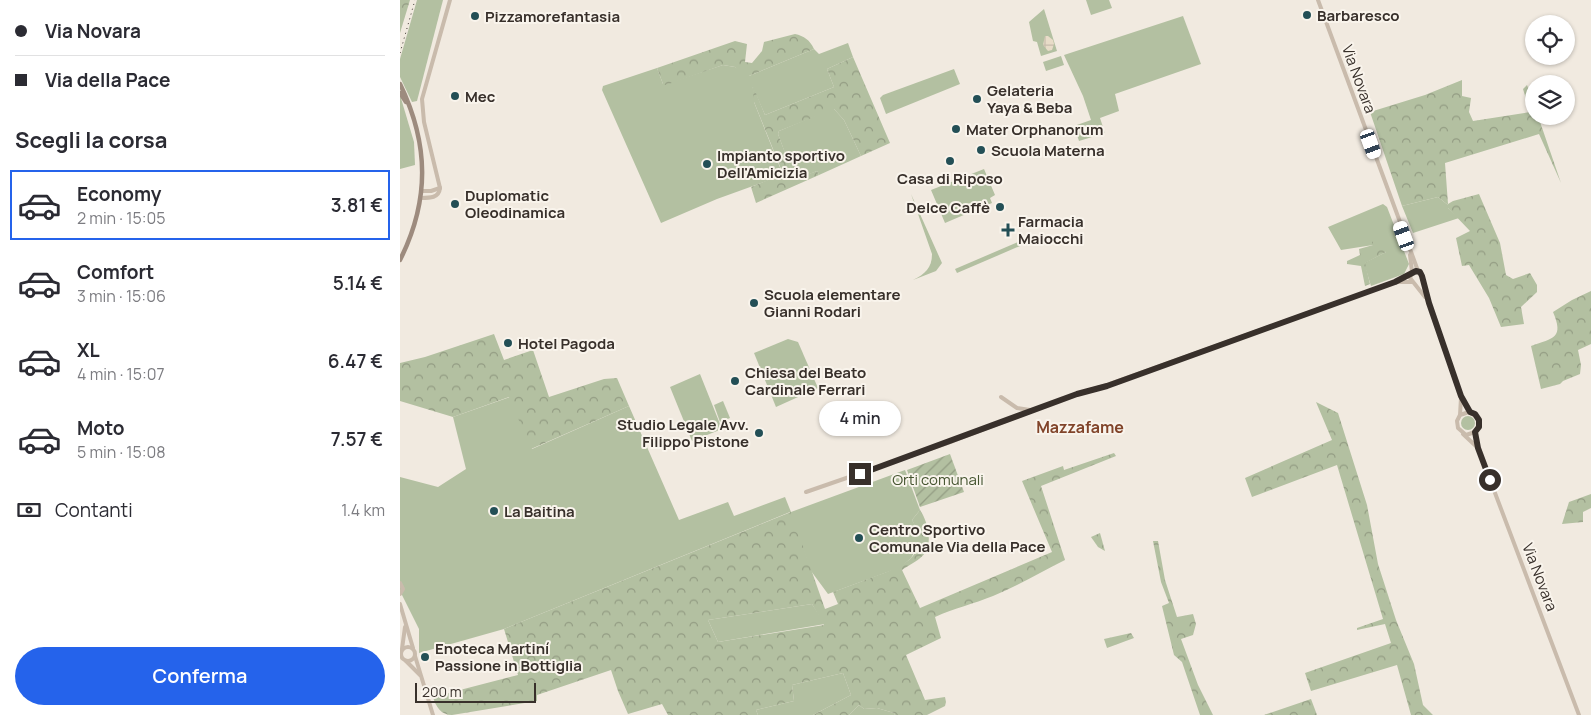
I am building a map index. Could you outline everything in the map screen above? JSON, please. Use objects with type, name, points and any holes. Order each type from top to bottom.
[{"type":"main road","points":[[400,84],[416,130],[421,154],[422,191],[414,229],[400,260]]},
{"type":"main road","points":[[400,92],[408,105]]},
{"type":"street","points":[[421,198],[436,196],[440,193],[424,122],[422,99],[450,0]]},
{"type":"street","name":"Via Novara","points":[[1318,0],[1418,271],[1422,274],[1429,303],[1461,396],[1470,412],[1475,414],[1479,420],[1479,427],[1475,432],[1478,448],[1580,715]]},
{"type":"street","points":[[422,191],[440,188]]},
{"type":"street","name":"Via Novara","points":[[1410,249],[1410,278],[1422,291],[1429,303]]},
{"type":"street","points":[[806,492],[1395,282],[1418,271]]},
{"type":"street","points":[[1395,282],[1420,282],[1422,278]]},
{"type":"street","name":"Via Novara","points":[[1461,396],[1460,415],[1457,425],[1462,433],[1478,448]]},
{"type":"street","points":[[1001,397],[1017,408],[1033,411]]},
{"type":"street","points":[[1460,415],[1470,412]]},
{"type":"street","points":[[1462,433],[1469,435],[1475,432]]},
{"type":"street","points":[[400,583],[403,587],[400,604],[433,715]]},
{"type":"street","points":[[405,622],[401,657],[413,666],[422,677]]},
{"type":"street","points":[[402,649],[407,646],[412,648]]},
{"type":"street","points":[[406,661],[415,656]]},
{"type":"green space","points":[[400,0],[410,0],[400,33]]},
{"type":"green space","points":[[417,0],[443,0],[417,101],[412,102],[400,77],[400,59]]},
{"type":"green space","points":[[1086,0],[1109,0],[1112,8],[1091,15]]},
{"type":"green space","points":[[1044,9],[1057,51],[1041,56],[1037,42],[1033,41],[1029,22]]},
{"type":"green space","points":[[1183,16],[1201,64],[1115,94],[1119,111],[1100,118],[1105,133],[1079,141],[1074,126],[1091,120],[1083,96],[1064,55]]},
{"type":"green space","points":[[795,34],[806,39],[814,49],[749,76],[743,76],[735,67],[723,65],[666,85],[663,84],[657,68],[735,41],[747,44],[745,62],[752,63],[762,51],[764,42]]},
{"type":"green space","points":[[848,43],[853,57],[827,69],[834,87],[765,115],[752,85],[755,96],[754,102],[783,175],[717,199],[661,223],[602,90],[603,86],[657,68],[663,84],[723,65],[735,67],[749,76],[814,49],[819,54]]},
{"type":"green space","points":[[1061,56],[1064,65],[1046,71],[1043,62]]},
{"type":"green space","points":[[853,57],[890,143],[861,156],[844,120],[834,109],[779,131],[778,134],[795,179],[817,171],[819,175],[756,203],[751,187],[783,174],[754,102],[749,76],[765,115],[834,87],[827,69]]},
{"type":"green space","points":[[954,69],[960,84],[886,114],[880,98],[883,95]]},
{"type":"green space","points":[[1462,80],[1462,96],[1471,98],[1469,112],[1473,121],[1525,113],[1525,125],[1541,125],[1561,183],[1539,134],[1445,163],[1448,204],[1479,194],[1500,243],[1506,275],[1513,279],[1530,273],[1537,285],[1537,292],[1521,307],[1524,324],[1501,327],[1489,298],[1469,265],[1462,266],[1456,238],[1470,231],[1448,208],[1448,205],[1438,197],[1402,206],[1370,112],[1425,95]]},
{"type":"green space","points":[[400,95],[414,142],[415,165],[400,169]]},
{"type":"green space","points":[[834,109],[844,120],[861,156],[819,175],[817,171],[795,180],[778,134],[779,131]]},
{"type":"green space","points":[[984,169],[995,195],[990,198],[992,203],[945,223],[931,190]]},
{"type":"green space","points":[[911,194],[942,263],[936,271],[913,280],[927,270],[931,263],[932,254]]},
{"type":"green space","points":[[1438,197],[1459,218],[1413,233],[1402,206]]},
{"type":"green space","points":[[1383,204],[1387,207],[1409,264],[1404,274],[1371,286],[1364,263],[1386,252],[1374,244],[1374,241],[1373,245],[1341,250],[1328,227]]},
{"type":"green space","points":[[1025,239],[1027,243],[957,273],[955,269]]},
{"type":"green space","points":[[1374,240],[1374,244],[1382,243],[1386,252],[1365,263],[1370,284],[1365,286],[1361,266],[1347,264],[1347,261],[1360,255],[1359,249],[1373,245],[1372,242]]},
{"type":"green space","points":[[1591,291],[1591,344],[1578,350],[1581,365],[1580,374],[1560,384],[1541,389],[1531,346],[1555,336],[1557,327],[1553,312]]},
{"type":"green space","points":[[494,334],[504,360],[533,350],[549,397],[604,379],[617,378],[629,406],[531,449],[509,397],[453,417],[400,401],[400,363],[425,357]]},
{"type":"green space","points":[[788,339],[798,342],[818,388],[776,407],[754,353]]},
{"type":"green space","points":[[700,374],[722,429],[692,441],[670,387]]},
{"type":"green space","points":[[510,397],[532,449],[629,406],[679,520],[728,502],[734,516],[785,497],[791,512],[905,470],[920,510],[912,520],[919,532],[919,545],[911,558],[901,567],[828,594],[811,571],[790,512],[504,629],[419,653],[419,629],[400,591],[400,477],[438,487],[466,469],[453,417]]},
{"type":"green space","points":[[723,401],[730,418],[720,422],[714,405]]},
{"type":"green space","points":[[1316,402],[1338,413],[1367,505],[1378,564],[1396,620],[1414,664],[1423,705],[1433,715],[1411,715],[1397,665],[1311,691],[1305,673],[1391,643],[1385,624],[1357,630],[1357,628],[1383,619],[1337,465],[1252,497],[1245,478],[1332,440]]},
{"type":"green space","points":[[1468,416],[1473,418],[1475,423],[1473,428],[1468,430],[1463,428],[1461,423],[1463,418]]},
{"type":"green space","points":[[1114,453],[1116,456],[1041,486],[1065,560],[1002,592],[935,617],[941,638],[906,655],[925,700],[945,697],[945,706],[927,715],[895,715],[894,713],[877,708],[864,709],[859,705],[849,715],[813,715],[851,695],[843,673],[792,685],[794,701],[756,710],[758,715],[668,715],[662,704],[628,714],[611,670],[537,695],[537,701],[448,715],[437,707],[434,701],[433,697],[518,675],[504,629],[791,512],[825,609],[838,604],[833,592],[894,569],[911,558],[916,551],[918,543],[917,532],[912,520],[920,510],[925,519],[929,543],[925,553],[920,558],[902,570],[920,608],[1052,552],[1022,481],[1063,466],[1064,470]],"holes":[[[812,604],[824,625],[718,642],[708,620]]]},
{"type":"green space","name":"Orti comunali","points":[[950,454],[964,492],[920,507],[907,470]]},
{"type":"green space","points":[[1591,494],[1591,508],[1583,512],[1583,522],[1562,524],[1569,502]]},
{"type":"green space","points":[[1100,533],[1105,551],[1098,547],[1091,537]]},
{"type":"green space","points":[[1153,541],[1158,541],[1165,580],[1177,617],[1193,614],[1196,624],[1193,635],[1181,639],[1198,685],[1213,715],[1200,715],[1182,662],[1174,655],[1162,606],[1169,603],[1161,582]]},
{"type":"green space","points":[[812,604],[825,624],[718,642],[708,620]]},
{"type":"green space","points":[[1131,633],[1134,638],[1107,648],[1104,639]]},
{"type":"green space","points":[[843,673],[851,695],[813,715],[758,715],[756,710],[794,701],[792,685]]},
{"type":"green space","points":[[1311,699],[1317,715],[1264,715]]},
{"type":"green space","points":[[859,705],[864,709],[877,708],[894,713],[895,715],[849,715]]},
{"type":"shaded area","points":[[1045,36],[1053,40],[1052,50],[1048,51],[1043,45]]},
{"type":"railway","points":[[400,53],[415,0]]},
{"type":"place","name":"Barbaresco","points":[[1307,15]]},
{"type":"place","name":"Pizzamorefantasia","points":[[475,16]]},
{"type":"place","name":"Mec","points":[[455,96]]},
{"type":"place","name":"Gelateria Yaya & Beba","points":[[977,99]]},
{"type":"place","name":"Mater Orphanorum","points":[[956,129]]},
{"type":"place","name":"Scuola Materna","points":[[981,150]]},
{"type":"place","name":"Casa di Riposo","points":[[950,161]]},
{"type":"place","name":"Impianto sportivo Dell'Amicizia","points":[[707,164]]},
{"type":"place","name":"Duplomatic Oleodinamica","points":[[455,204]]},
{"type":"place","name":"Delce Caffè","points":[[1000,207]]},
{"type":"place","name":"Farmacia Maiocchi","points":[[1008,230]]},
{"type":"place","name":"Scuola elementare Gianni Rodari","points":[[754,303]]},
{"type":"place","name":"Hotel Pagoda","points":[[508,343]]},
{"type":"place","name":"Chiesa del Beato Cardinale Ferrari","points":[[735,381]]},
{"type":"place","name":"Studio Legale Avv. Filippo Pistone","points":[[759,433]]},
{"type":"place","name":"La Baitina","points":[[494,511]]},
{"type":"place","name":"Centro Sportivo Comunale Via della Pace","points":[[859,538]]},
{"type":"place","name":"Enoteca Martiní Passione in Bottiglia","points":[[425,657]]},
{"type":"district","name":"Mazzafame","points":[[1080,427]]},
{"type":"route","points":[[860,474],[1077,394],[1107,386],[1395,282],[1416,271],[1420,272],[1422,276],[1429,303],[1461,396],[1470,412],[1475,414],[1479,420],[1479,427],[1475,432],[1478,448],[1490,480]]}]
